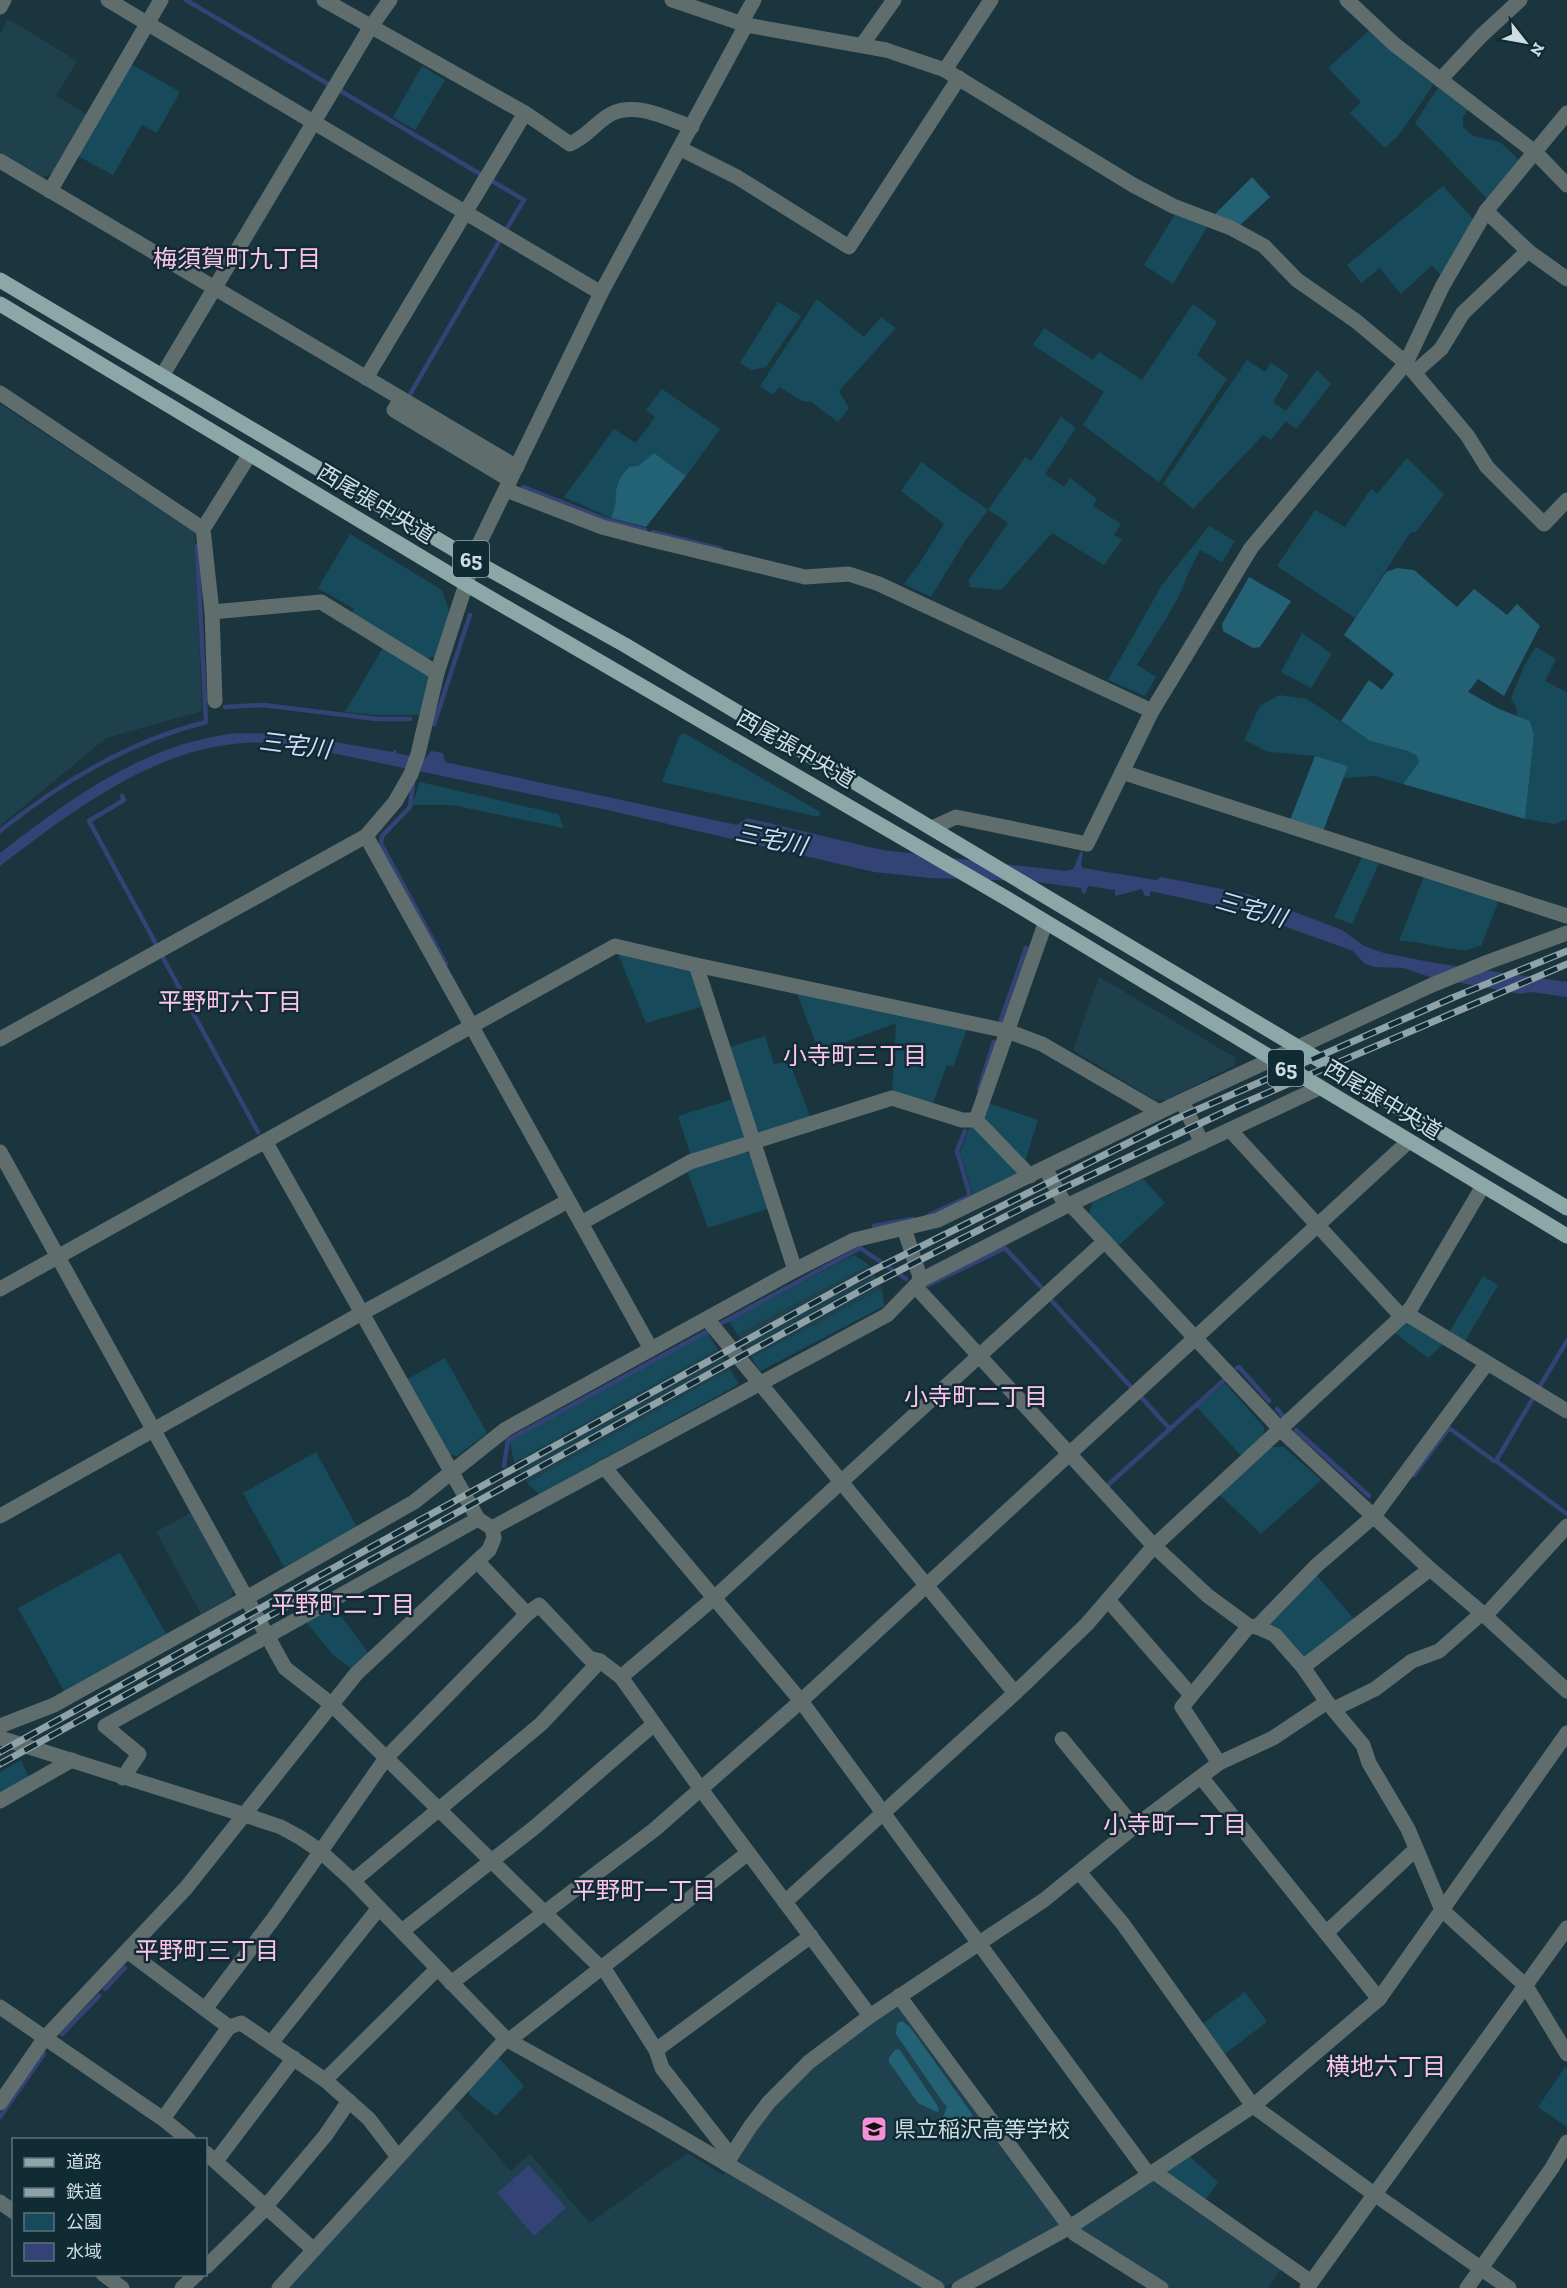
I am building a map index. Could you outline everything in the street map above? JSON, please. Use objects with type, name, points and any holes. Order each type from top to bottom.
[{"type":"main road","name":"西尾張中央道","points":[[0,280],[474,561],[625,645],[1567,1208]]},
{"type":"main road","name":"西尾張中央道","points":[[0,304],[466,584],[1006,898],[1045,924],[1567,1236]]},
{"type":"street","points":[[0,7],[4,0]]},
{"type":"street","points":[[108,0],[601,293]]},
{"type":"street","points":[[50,191],[161,0]]},
{"type":"street","points":[[324,0],[370,28],[525,113],[570,144],[583,138],[610,114],[622,110],[643,110],[692,127]]},
{"type":"street","points":[[162,376],[370,28],[390,0]]},
{"type":"street","points":[[672,0],[743,24],[886,50],[945,70],[1132,185],[1173,206],[1232,228],[1264,246],[1297,280],[1356,321],[1411,368],[1467,435],[1487,467],[1544,524],[1567,500]]},
{"type":"street","points":[[0,1039],[366,836],[395,802],[411,774],[418,754],[437,673],[480,544],[601,293],[681,149],[754,0]]},
{"type":"street","points":[[862,45],[894,0]]},
{"type":"street","points":[[945,70],[991,0]]},
{"type":"street","points":[[1440,80],[1481,36],[1520,0]]},
{"type":"street","points":[[1352,2],[1394,44],[1536,153],[1567,185]]},
{"type":"street","points":[[681,149],[737,177],[849,247],[958,78]]},
{"type":"street","points":[[366,378],[525,113]]},
{"type":"street","points":[[1411,368],[1442,287],[1486,211],[1567,113]]},
{"type":"street","points":[[0,161],[401,399],[511,479],[602,527],[805,577],[849,574],[879,584],[1152,711]]},
{"type":"street","points":[[1486,211],[1528,251],[1567,279]]},
{"type":"street","points":[[938,831],[956,817],[1087,844],[1152,711],[1251,548],[1411,368],[1441,349],[1463,313],[1528,251]]},
{"type":"street","points":[[0,393],[203,529]]},
{"type":"street","points":[[214,701],[212,612],[203,529],[250,454]]},
{"type":"street","points":[[212,612],[321,602],[437,673]]},
{"type":"street","points":[[1122,772],[1567,916]]},
{"type":"street","points":[[366,836],[651,1349]]},
{"type":"street","points":[[976,1120],[1045,924]]},
{"type":"street","points":[[0,1726],[54,1705],[248,1598],[414,1503],[506,1429],[854,1240],[938,1220],[1182,1101],[1432,985],[1567,933]]},
{"type":"street","points":[[0,1289],[615,946],[1007,1031],[1042,1044],[1159,1112]]},
{"type":"street","points":[[696,965],[795,1270]]},
{"type":"street","points":[[492,1528],[887,1315],[918,1283],[1068,1205],[1319,1088]]},
{"type":"street","points":[[581,1223],[690,1162],[892,1098],[962,1120],[976,1120],[1030,1176]]},
{"type":"street","points":[[1182,1101],[1202,1143]]},
{"type":"street","points":[[1230,1130],[1317,1226],[1403,1315],[1567,1411]]},
{"type":"street","points":[[0,2103],[44,2039],[186,1888],[356,1674],[489,1550],[494,1538],[492,1528],[477,1519],[265,1141]]},
{"type":"street","points":[[451,1983],[654,1830],[801,1701],[1408,1141]]},
{"type":"street","points":[[0,1152],[285,1668],[331,1704],[602,1967],[656,2050],[662,2068],[729,2160]]},
{"type":"street","points":[[1045,1168],[1068,1205],[1105,1241],[1281,1430],[1430,1569],[1567,1691]]},
{"type":"street","points":[[785,1902],[1015,1693],[1087,1624],[1154,1546],[1411,1308],[1483,1186]]},
{"type":"street","points":[[0,1516],[362,1313],[568,1201]]},
{"type":"street","points":[[904,1228],[918,1283],[979,1355],[1154,1546],[1208,1596],[1253,1627],[1275,1635],[1303,1667],[1330,1706],[1363,1745],[1369,1763],[1408,1829],[1442,1910],[1526,1986],[1567,2054]]},
{"type":"street","points":[[621,1677],[714,1598],[842,1483],[1105,1241]]},
{"type":"street","points":[[707,1319],[1015,1693]]},
{"type":"street","points":[[1219,1763],[1182,1707],[1253,1627],[1316,1566],[1374,1516],[1487,1363]]},
{"type":"street","points":[[604,1467],[801,1701],[1152,2174],[1309,2285],[1567,1928]]},
{"type":"street","points":[[123,1778],[139,1754],[105,1726],[477,1519]]},
{"type":"street","points":[[729,2160],[750,2127],[809,2062],[899,1996],[1044,1900],[1134,1827],[1219,1763],[1273,1738],[1330,1706],[1375,1689],[1412,1661],[1439,1652],[1484,1615],[1567,1526]]},
{"type":"street","points":[[477,1561],[527,1614]]},
{"type":"street","points":[[1303,1667],[1430,1569]]},
{"type":"street","points":[[1108,1600],[1191,1695]]},
{"type":"street","points":[[205,2009],[274,1918],[386,1758],[527,1614],[539,1605],[589,1658],[600,1661],[621,1677],[700,1788],[870,2016]]},
{"type":"street","points":[[353,1881],[541,1724],[600,1661]]},
{"type":"street","points":[[402,1931],[535,1827],[654,1724]]},
{"type":"street","points":[[959,2288],[1070,2227],[1253,2106],[1379,1999],[1567,1733]]},
{"type":"street","points":[[0,1738],[281,1827],[301,1838],[320,1851],[353,1881],[507,2040],[729,2160],[937,2288]]},
{"type":"street","points":[[1062,1738],[1134,1827]]},
{"type":"street","points":[[0,1801],[72,1760]]},
{"type":"street","points":[[1201,1777],[1379,1999]]},
{"type":"street","points":[[1326,1933],[1416,1849]]},
{"type":"street","points":[[279,2288],[507,2040],[748,1853]]},
{"type":"street","points":[[1079,1872],[1123,1924],[1253,2106],[1509,2288]]},
{"type":"street","points":[[271,2043],[379,1908]]},
{"type":"street","points":[[656,2050],[811,1936]]},
{"type":"street","points":[[127,1951],[229,2027]]},
{"type":"street","points":[[325,2080],[437,1969]]},
{"type":"street","points":[[899,1996],[1075,2234],[1161,2288]]},
{"type":"street","points":[[0,2007],[188,2138]]},
{"type":"street","points":[[163,2119],[229,2027],[241,2022],[325,2080],[369,2119],[398,2157]]},
{"type":"street","points":[[294,2058],[211,2157],[314,2250]]},
{"type":"street","points":[[207,2266],[267,2207],[325,2136],[349,2102]]},
{"type":"street","points":[[1467,2288],[1552,2168],[1567,2142]]},
{"type":"street","points":[[106,2276],[122,2288]]},
{"type":"street","points":[[182,2288],[195,2276]]},
{"type":"shaded area","points":[[8,19],[77,61],[56,96],[86,114],[52,174],[42,177],[0,153],[0,34]]},
{"type":"shaded area","points":[[1252,177],[1270,197],[1239,226],[1214,215]]},
{"type":"shaded area","points":[[0,404],[195,533],[202,711],[106,738],[0,826]]},
{"type":"shaded area","points":[[654,453],[686,476],[646,527],[611,518],[619,481],[629,467],[638,466]]},
{"type":"shaded area","points":[[1397,568],[1414,570],[1457,607],[1474,589],[1507,615],[1517,604],[1540,626],[1504,696],[1478,679],[1468,692],[1499,709],[1530,721],[1534,735],[1525,819],[1403,784],[1419,762],[1417,756],[1408,751],[1370,741],[1341,721],[1369,680],[1382,690],[1394,674],[1344,635],[1386,572]]},
{"type":"shaded area","points":[[1249,577],[1291,601],[1260,647],[1253,648],[1223,631],[1222,624]]},
{"type":"shaded area","points":[[1315,756],[1348,766],[1323,831],[1290,820]]},
{"type":"shaded area","points":[[1099,977],[1236,1058],[1235,1065],[1166,1100],[1153,1099],[1073,1050]]},
{"type":"shaded area","points":[[854,1255],[869,1265],[882,1289],[884,1306],[760,1371],[729,1321]]},
{"type":"shaded area","points":[[708,1333],[739,1384],[539,1494],[527,1483],[514,1462],[510,1441]]},
{"type":"shaded area","points":[[192,1512],[234,1588],[231,1597],[201,1614],[156,1532]]},
{"type":"shaded area","name":"県立稲沢高等学校","points":[[894,2007],[900,2007],[1060,2222],[1057,2228],[943,2288],[287,2288],[453,2105],[511,2171],[530,2154],[590,2223],[687,2153],[723,2175],[790,2084]]},
{"type":"shaded area","points":[[902,2021],[910,2027],[972,2114],[970,2133],[966,2133],[943,2117],[947,2106],[896,2034],[897,2023]]},
{"type":"shaded area","points":[[896,2049],[900,2050],[939,2111],[918,2103],[889,2062],[889,2057]]},
{"type":"shaded area","points":[[1153,2181],[1160,2181],[1282,2268],[1268,2288],[1170,2288],[1079,2232],[1083,2227]]},
{"type":"green space","points":[[1372,28],[1435,82],[1399,135],[1385,148],[1350,113],[1361,102],[1328,68]]},
{"type":"green space","points":[[131,64],[180,92],[157,133],[142,125],[113,175],[78,156]]},
{"type":"green space","points":[[422,66],[445,80],[415,130],[393,117]]},
{"type":"green space","points":[[1439,86],[1469,109],[1463,117],[1463,127],[1473,136],[1500,142],[1521,162],[1488,200],[1415,123]]},
{"type":"green space","points":[[1443,186],[1474,220],[1443,278],[1432,265],[1401,294],[1380,268],[1361,283],[1347,265]]},
{"type":"green space","points":[[1177,211],[1210,222],[1173,284],[1144,265]]},
{"type":"green space","points":[[817,299],[864,337],[881,317],[896,328],[839,391],[849,408],[838,422],[811,402],[802,401],[779,387],[773,395],[760,386]]},
{"type":"green space","points":[[778,302],[801,316],[766,367],[752,370],[740,363]]},
{"type":"green space","points":[[1193,304],[1217,322],[1197,355],[1227,379],[1159,482],[1083,425],[1104,392],[1033,345],[1044,328],[1093,360],[1099,352],[1142,380]]},
{"type":"green space","points":[[1247,360],[1265,372],[1271,363],[1289,375],[1273,402],[1286,411],[1317,370],[1331,384],[1296,429],[1286,421],[1271,440],[1263,435],[1193,509],[1163,484]]},
{"type":"green space","points":[[662,389],[720,429],[686,476],[654,453],[616,497],[616,507],[611,518],[564,497],[614,429],[636,443],[655,417],[646,410]]},
{"type":"green space","points":[[1061,417],[1076,428],[1045,474],[1064,487],[1070,478],[1097,499],[1093,506],[1121,524],[1114,535],[1122,540],[1104,565],[1052,533],[1001,590],[970,587],[969,580],[1008,523],[988,510],[1025,457],[1031,461]]},
{"type":"green space","points":[[1407,458],[1444,494],[1416,532],[1410,533],[1355,618],[1277,566],[1315,510],[1345,527],[1371,489],[1377,494]]},
{"type":"green space","points":[[921,462],[988,510],[967,538],[931,597],[904,584],[944,524],[901,491]]},
{"type":"green space","points":[[1209,526],[1235,541],[1222,562],[1200,550],[1174,605],[1137,665],[1156,677],[1145,696],[1108,680],[1162,585]]},
{"type":"green space","points":[[350,534],[442,590],[450,613],[437,656],[424,659],[351,615],[354,609],[318,588]]},
{"type":"green space","points":[[1302,633],[1332,654],[1311,688],[1281,672]]},
{"type":"green space","points":[[384,646],[425,670],[430,680],[419,715],[345,712]]},
{"type":"green space","points":[[1536,647],[1556,659],[1545,681],[1567,692],[1567,819],[1555,824],[1525,819],[1534,735],[1530,721],[1517,716],[1517,709],[1511,698],[1524,666]]},
{"type":"green space","points":[[1279,695],[1307,699],[1370,741],[1408,751],[1417,756],[1419,762],[1403,784],[1375,776],[1343,778],[1347,766],[1315,756],[1269,752],[1244,740],[1260,706]]},
{"type":"green space","points":[[684,733],[820,812],[819,817],[662,782],[679,737]]},
{"type":"green space","points":[[420,782],[558,814],[564,828],[452,805],[412,805]]},
{"type":"green space","points":[[1362,857],[1379,863],[1352,924],[1334,917]]},
{"type":"green space","points":[[1424,876],[1499,900],[1481,946],[1463,950],[1399,941]]},
{"type":"green space","points":[[617,951],[687,968],[695,977],[704,1006],[646,1023]]},
{"type":"green space","points":[[797,993],[967,1029],[953,1067],[947,1065],[932,1106],[892,1094],[896,1023],[819,1052]]},
{"type":"green space","points":[[765,1036],[774,1064],[789,1061],[811,1119],[761,1134],[756,1131],[729,1047]]},
{"type":"green space","points":[[733,1099],[744,1135],[740,1142],[691,1156],[678,1116]]},
{"type":"green space","points":[[985,1102],[1038,1120],[1025,1161],[1003,1143],[990,1128],[985,1120]]},
{"type":"green space","points":[[970,1126],[975,1128],[1017,1173],[973,1196],[960,1152]]},
{"type":"green space","points":[[744,1151],[752,1156],[770,1208],[708,1228],[687,1171]]},
{"type":"green space","points":[[1143,1179],[1165,1203],[1118,1246],[1089,1215],[1092,1203]]},
{"type":"green space","points":[[854,1255],[869,1265],[737,1334],[729,1321]]},
{"type":"green space","points":[[1483,1276],[1498,1285],[1464,1343],[1448,1334]]},
{"type":"green space","points":[[882,1289],[884,1306],[760,1371],[752,1358]]},
{"type":"green space","points":[[1409,1323],[1443,1344],[1428,1358],[1394,1332],[1402,1324]]},
{"type":"green space","points":[[708,1333],[717,1349],[514,1462],[510,1441]]},
{"type":"green space","points":[[445,1358],[487,1433],[457,1456],[447,1454],[406,1380]]},
{"type":"green space","points":[[730,1370],[739,1384],[539,1494],[527,1483]]},
{"type":"green space","points":[[1225,1383],[1264,1427],[1263,1440],[1243,1458],[1197,1407]]},
{"type":"green space","points":[[1271,1447],[1284,1447],[1321,1480],[1261,1534],[1219,1494]]},
{"type":"green space","points":[[316,1452],[357,1527],[284,1567],[243,1493]]},
{"type":"green space","points":[[120,1553],[166,1634],[64,1691],[18,1608]]},
{"type":"green space","points":[[1316,1575],[1356,1621],[1306,1661],[1267,1625]]},
{"type":"green space","points":[[334,1606],[368,1653],[352,1669],[334,1656],[305,1621]]},
{"type":"green space","points":[[21,1760],[29,1777],[0,1793],[0,1772]]},
{"type":"green space","points":[[1245,1992],[1267,2022],[1223,2055],[1201,2025]]},
{"type":"green space","points":[[498,2057],[524,2086],[496,2116],[469,2095],[469,2088]]},
{"type":"green space","points":[[1565,2067],[1567,2068],[1567,2127],[1538,2107]]},
{"type":"green space","points":[[1189,2156],[1218,2182],[1204,2202],[1167,2177],[1167,2170]]},
{"type":"water","name":"三宅川","points":[[236,733],[288,734],[393,752],[396,750],[396,753],[425,759],[431,751],[443,753],[445,762],[737,825],[747,818],[882,850],[1066,871],[1073,869],[1081,851],[1083,852],[1081,864],[1083,868],[1156,880],[1161,877],[1247,894],[1342,930],[1364,946],[1384,953],[1435,963],[1567,982],[1567,997],[1531,992],[1520,994],[1430,977],[1403,968],[1375,967],[1365,964],[1353,951],[1242,911],[1150,891],[1150,896],[1145,896],[1142,889],[1115,896],[1115,890],[1088,886],[1085,894],[1082,893],[1081,888],[1029,881],[930,878],[874,872],[612,811],[317,750],[271,743],[244,743],[210,748],[177,757],[145,770],[84,805],[0,866],[0,853],[54,813],[110,776],[170,749],[202,739]]},
{"type":"water","points":[[529,2165],[566,2208],[534,2236],[497,2193]]},
{"type":"waterway","points":[[186,0],[328,84]]},
{"type":"waterway","points":[[341,91],[480,174]]},
{"type":"waterway","points":[[492,181],[524,200],[507,228]]},
{"type":"waterway","points":[[409,396],[500,240]]},
{"type":"waterway","points":[[523,487],[607,520],[645,530]]},
{"type":"waterway","points":[[653,532],[721,549]]},
{"type":"waterway","points":[[0,831],[47,796],[97,765],[150,740],[206,722],[197,546]]},
{"type":"waterway","points":[[434,724],[470,615]]},
{"type":"waterway","points":[[225,707],[263,705],[377,719],[410,719]]},
{"type":"waterway","points":[[413,783],[410,807],[382,836],[381,844],[446,964]]},
{"type":"waterway","points":[[122,796],[124,800],[89,821],[156,944]]},
{"type":"waterway","points":[[1001,1020],[1026,948]]},
{"type":"waterway","points":[[162,956],[258,1132]]},
{"type":"waterway","points":[[979,1089],[994,1042]]},
{"type":"waterway","points":[[929,1215],[970,1196],[957,1151],[965,1131]]},
{"type":"waterway","points":[[874,1226],[912,1219]]},
{"type":"waterway","points":[[720,1324],[860,1248],[906,1279]]},
{"type":"waterway","points":[[928,1285],[1005,1248],[1043,1289]]},
{"type":"waterway","points":[[1050,1299],[1132,1388]]},
{"type":"waterway","points":[[504,1466],[508,1440],[706,1332]]},
{"type":"waterway","points":[[1540,1386],[1567,1341]]},
{"type":"waterway","points":[[1237,1368],[1239,1367],[1269,1401]]},
{"type":"waterway","points":[[1108,1485],[1223,1381]]},
{"type":"waterway","points":[[1140,1396],[1170,1429]]},
{"type":"waterway","points":[[1532,1400],[1496,1461],[1567,1514]]},
{"type":"waterway","points":[[1277,1409],[1282,1415]]},
{"type":"waterway","points":[[1414,1475],[1449,1428],[1496,1461]]},
{"type":"waterway","points":[[1296,1430],[1369,1496]]},
{"type":"waterway","points":[[105,1989],[125,1968]]},
{"type":"waterway","points":[[62,2034],[99,1996]]},
{"type":"waterway","points":[[0,2117],[44,2054]]},
{"type":"railway","points":[[0,1752],[868,1273],[1176,1119],[1452,998],[1567,951]]},
{"type":"railway","points":[[0,1764],[871,1285],[1030,1204],[1237,1106],[1567,964]]},
{"type":"place","name":"県立稲沢高等学校","points":[[874,2129]]},
{"type":"district","name":"梅須賀町九丁目","points":[[237,258]]},
{"type":"district","name":"平野町六丁目","points":[[230,1001]]},
{"type":"district","name":"小寺町三丁目","points":[[855,1055]]},
{"type":"district","name":"小寺町二丁目","points":[[976,1396]]},
{"type":"district","name":"平野町二丁目","points":[[343,1604]]},
{"type":"district","name":"小寺町一丁目","points":[[1175,1824]]},
{"type":"district","name":"平野町一丁目","points":[[644,1890]]},
{"type":"district","name":"平野町三丁目","points":[[207,1950]]},
{"type":"district","name":"横地六丁目","points":[[1386,2066]]}]
